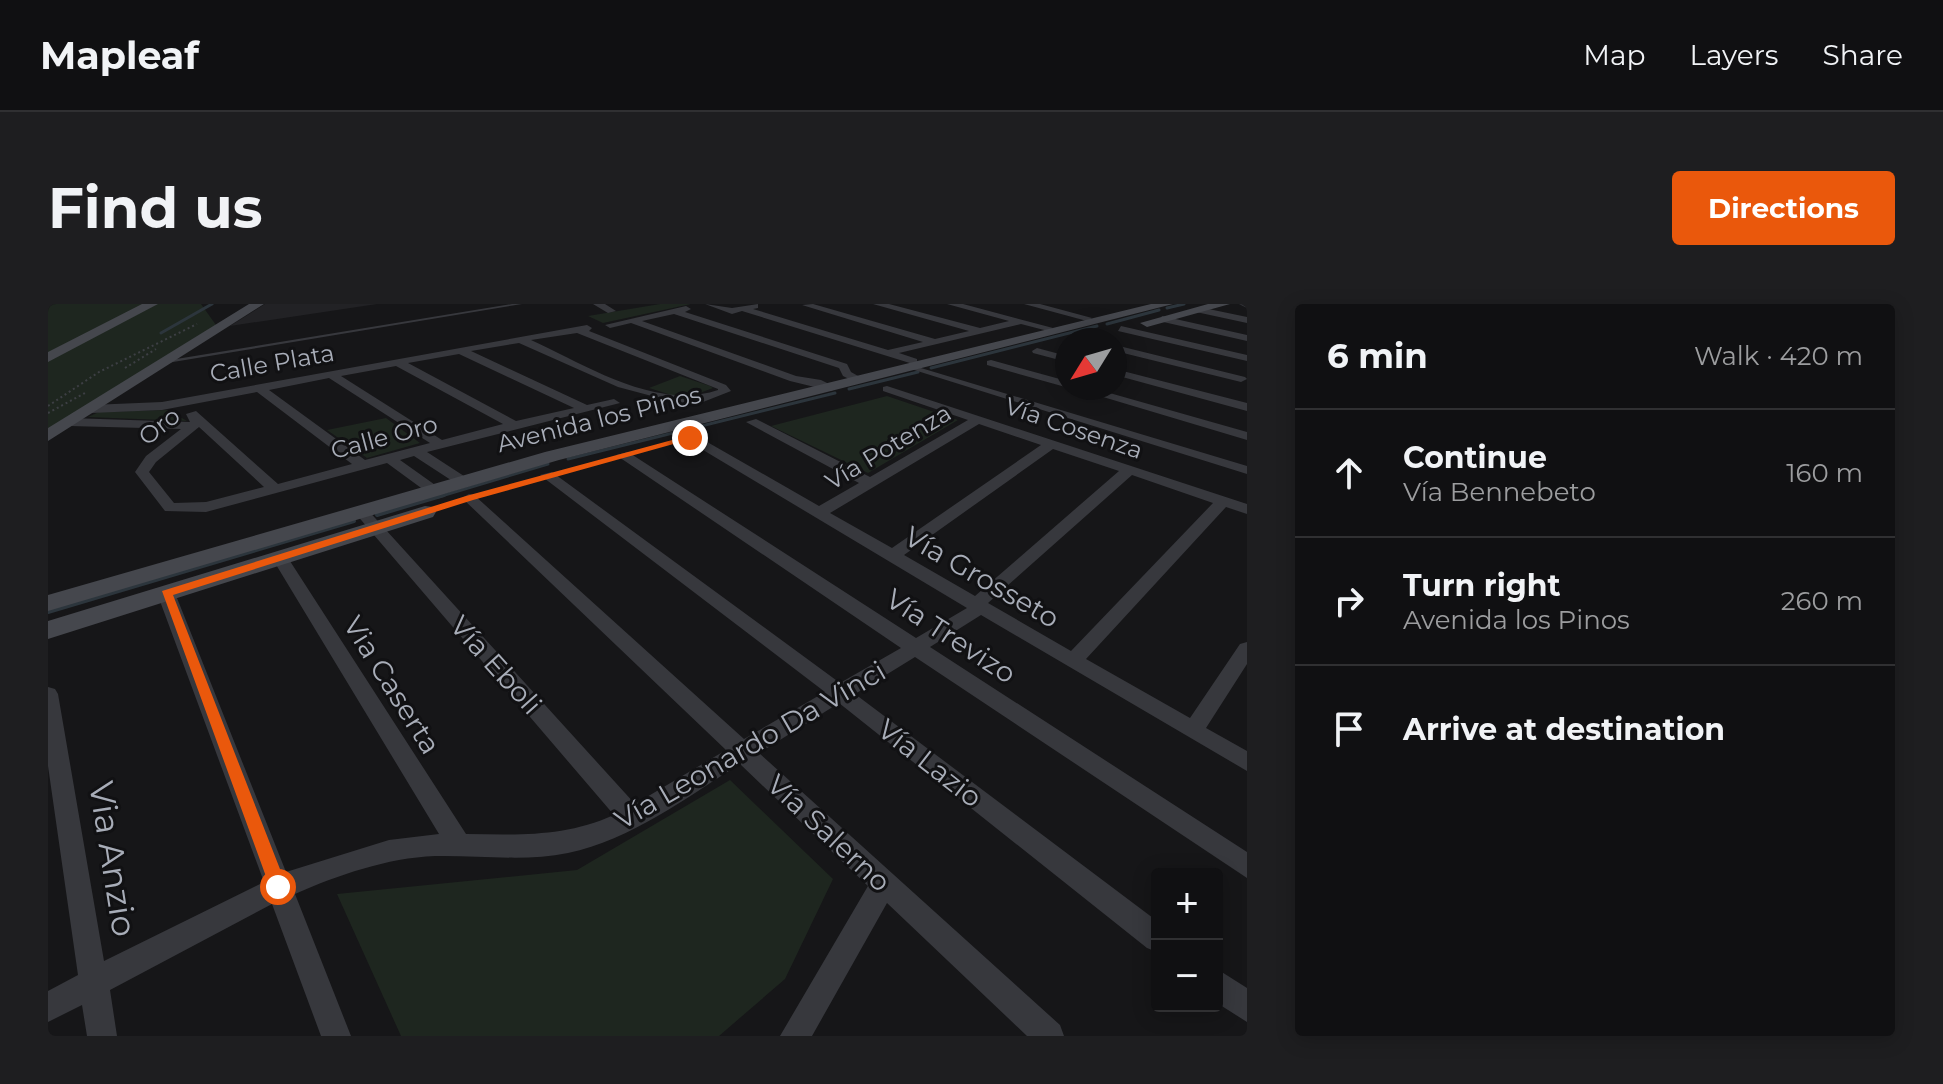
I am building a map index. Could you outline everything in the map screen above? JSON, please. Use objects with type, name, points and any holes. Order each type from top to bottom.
[{"type":"street","points":[[48,358],[152,304]]},
{"type":"street","points":[[48,436],[167,361],[224,319],[258,304]]},
{"type":"street","points":[[710,304],[724,310],[752,307],[775,313],[888,353],[939,376],[1247,470]]},
{"type":"street","points":[[794,307],[814,304]]},
{"type":"street","points":[[878,304],[981,331]]},
{"type":"street","points":[[952,304],[1048,328]]},
{"type":"street","points":[[1029,304],[1114,328]]},
{"type":"street","points":[[1060,311],[1091,304]]},
{"type":"street","name":"Avenida los Pinos","points":[[48,603],[368,520],[555,467],[623,455],[690,438],[749,415],[845,388],[914,364],[1090,320],[1161,310],[1182,315],[1224,304]]},
{"type":"street","points":[[807,305],[935,342]]},
{"type":"street","points":[[610,325],[694,306]]},
{"type":"street","points":[[1161,310],[1247,338]]},
{"type":"street","name":"Avenida los Pinos","points":[[1124,328],[1161,310]]},
{"type":"street","points":[[1199,310],[1247,320]]},
{"type":"street","points":[[633,321],[794,379],[845,388],[847,374],[843,366],[676,312]]},
{"type":"street","points":[[888,353],[1022,321]]},
{"type":"street","points":[[576,329],[722,387],[725,391],[717,402],[716,411],[697,401]]},
{"type":"street","name":"Calle Plata","points":[[91,409],[162,406],[520,339],[592,329]]},
{"type":"street","points":[[1127,332],[1247,358]]},
{"type":"street","points":[[709,349],[747,335]]},
{"type":"street","points":[[520,339],[635,388],[681,401],[717,402]]},
{"type":"street","name":"Avenida los Pinos","points":[[845,388],[887,389],[1055,346]]},
{"type":"street","points":[[460,350],[587,410]]},
{"type":"street","points":[[1037,351],[1055,356]]},
{"type":"street","points":[[1127,351],[1244,377]]},
{"type":"street","points":[[398,362],[514,425]]},
{"type":"street","points":[[991,363],[1055,382]]},
{"type":"street","points":[[330,374],[441,445]]},
{"type":"street","points":[[1127,375],[1247,407]]},
{"type":"street","points":[[1218,400],[1244,377]]},
{"type":"street","points":[[258,387],[362,465]]},
{"type":"street","name":"Vía Cosenza","points":[[887,389],[1247,509]]},
{"type":"street","points":[[1121,400],[1247,436]]},
{"type":"street","name":"Avenida los Pinos","points":[[555,467],[717,402],[749,415]]},
{"type":"street","name":"Calle Oro","points":[[166,506],[190,510],[514,425],[614,403]]},
{"type":"street","points":[[162,406],[186,411],[274,488]]},
{"type":"street","points":[[749,415],[870,483]]},
{"type":"street","name":"Vía Potenza","points":[[819,513],[979,419]]},
{"type":"street","points":[[70,422],[198,423]]},
{"type":"street","name":"Oro","points":[[166,506],[142,472],[151,459],[198,423]]},
{"type":"street","name":"Vía Grosseto","points":[[690,438],[1247,762]]},
{"type":"street","points":[[891,556],[1051,444]]},
{"type":"street","name":"Vía Salerno","points":[[416,451],[466,490],[883,885],[1049,1036]]},
{"type":"street","name":"Vía Trevizo","points":[[623,455],[1247,866]]},
{"type":"street","points":[[389,458],[433,490]]},
{"type":"street","name":"Vía Lazio","points":[[555,467],[841,694],[1151,933]]},
{"type":"street","name":"Vía Leonardo Da Vinci","points":[[48,1007],[278,887],[387,851],[457,842],[522,847],[560,844],[596,834],[632,818],[973,613],[977,606],[1129,470]]},
{"type":"street","name":"Avenida los Pinos","points":[[48,630],[280,558],[433,490],[466,490]]},
{"type":"street","points":[[1073,661],[1223,501]]},
{"type":"street","name":"Vía Eboli","points":[[368,520],[632,818]]},
{"type":"street","name":"Via Caserta","points":[[280,558],[457,842]]},
{"type":"street","points":[[166,593],[336,1036]]},
{"type":"street","points":[[1193,731],[1247,649]]},
{"type":"street","name":"Via Anzio","points":[[48,694],[102,1036]]},
{"type":"street","points":[[802,1033],[883,885]]},
{"type":"street","points":[[1223,989],[1247,1007]]},
{"type":"lane","points":[[167,361],[520,304]]},
{"type":"path","points":[[48,406],[99,372],[224,319]]},
{"type":"shaded area","points":[[48,304],[144,304],[48,353]]},
{"type":"shaded area","points":[[157,304],[201,304],[216,325],[48,429],[48,361]]},
{"type":"shaded area","points":[[265,304],[377,304],[230,326]]},
{"type":"shaded area","points":[[660,304],[691,304],[603,323],[588,316]]},
{"type":"shaded area","points":[[680,376],[713,388],[684,399],[649,388]]},
{"type":"shaded area","points":[[887,396],[958,420],[868,473],[771,426]]},
{"type":"shaded area","points":[[168,410],[187,421],[88,417],[99,412]]},
{"type":"shaded area","points":[[386,418],[420,443],[367,458],[327,430]]},
{"type":"shaded area","points":[[730,780],[833,879],[785,979],[719,1036],[401,1036],[337,894],[577,870]]},
{"type":"waterway","points":[[161,333],[212,304]]},
{"type":"waterway","points":[[1167,308],[1184,304]]},
{"type":"waterway","points":[[1107,324],[1159,310]]},
{"type":"waterway","points":[[931,368],[1097,326]]},
{"type":"waterway","points":[[849,389],[918,372]]},
{"type":"waterway","points":[[568,459],[835,393]]},
{"type":"waterway","points":[[438,497],[548,464]]},
{"type":"waterway","points":[[377,515],[444,495]]},
{"type":"waterway","points":[[48,612],[354,521]]},
{"type":"route","points":[[278,887],[166,593],[469,498],[690,438]]}]
